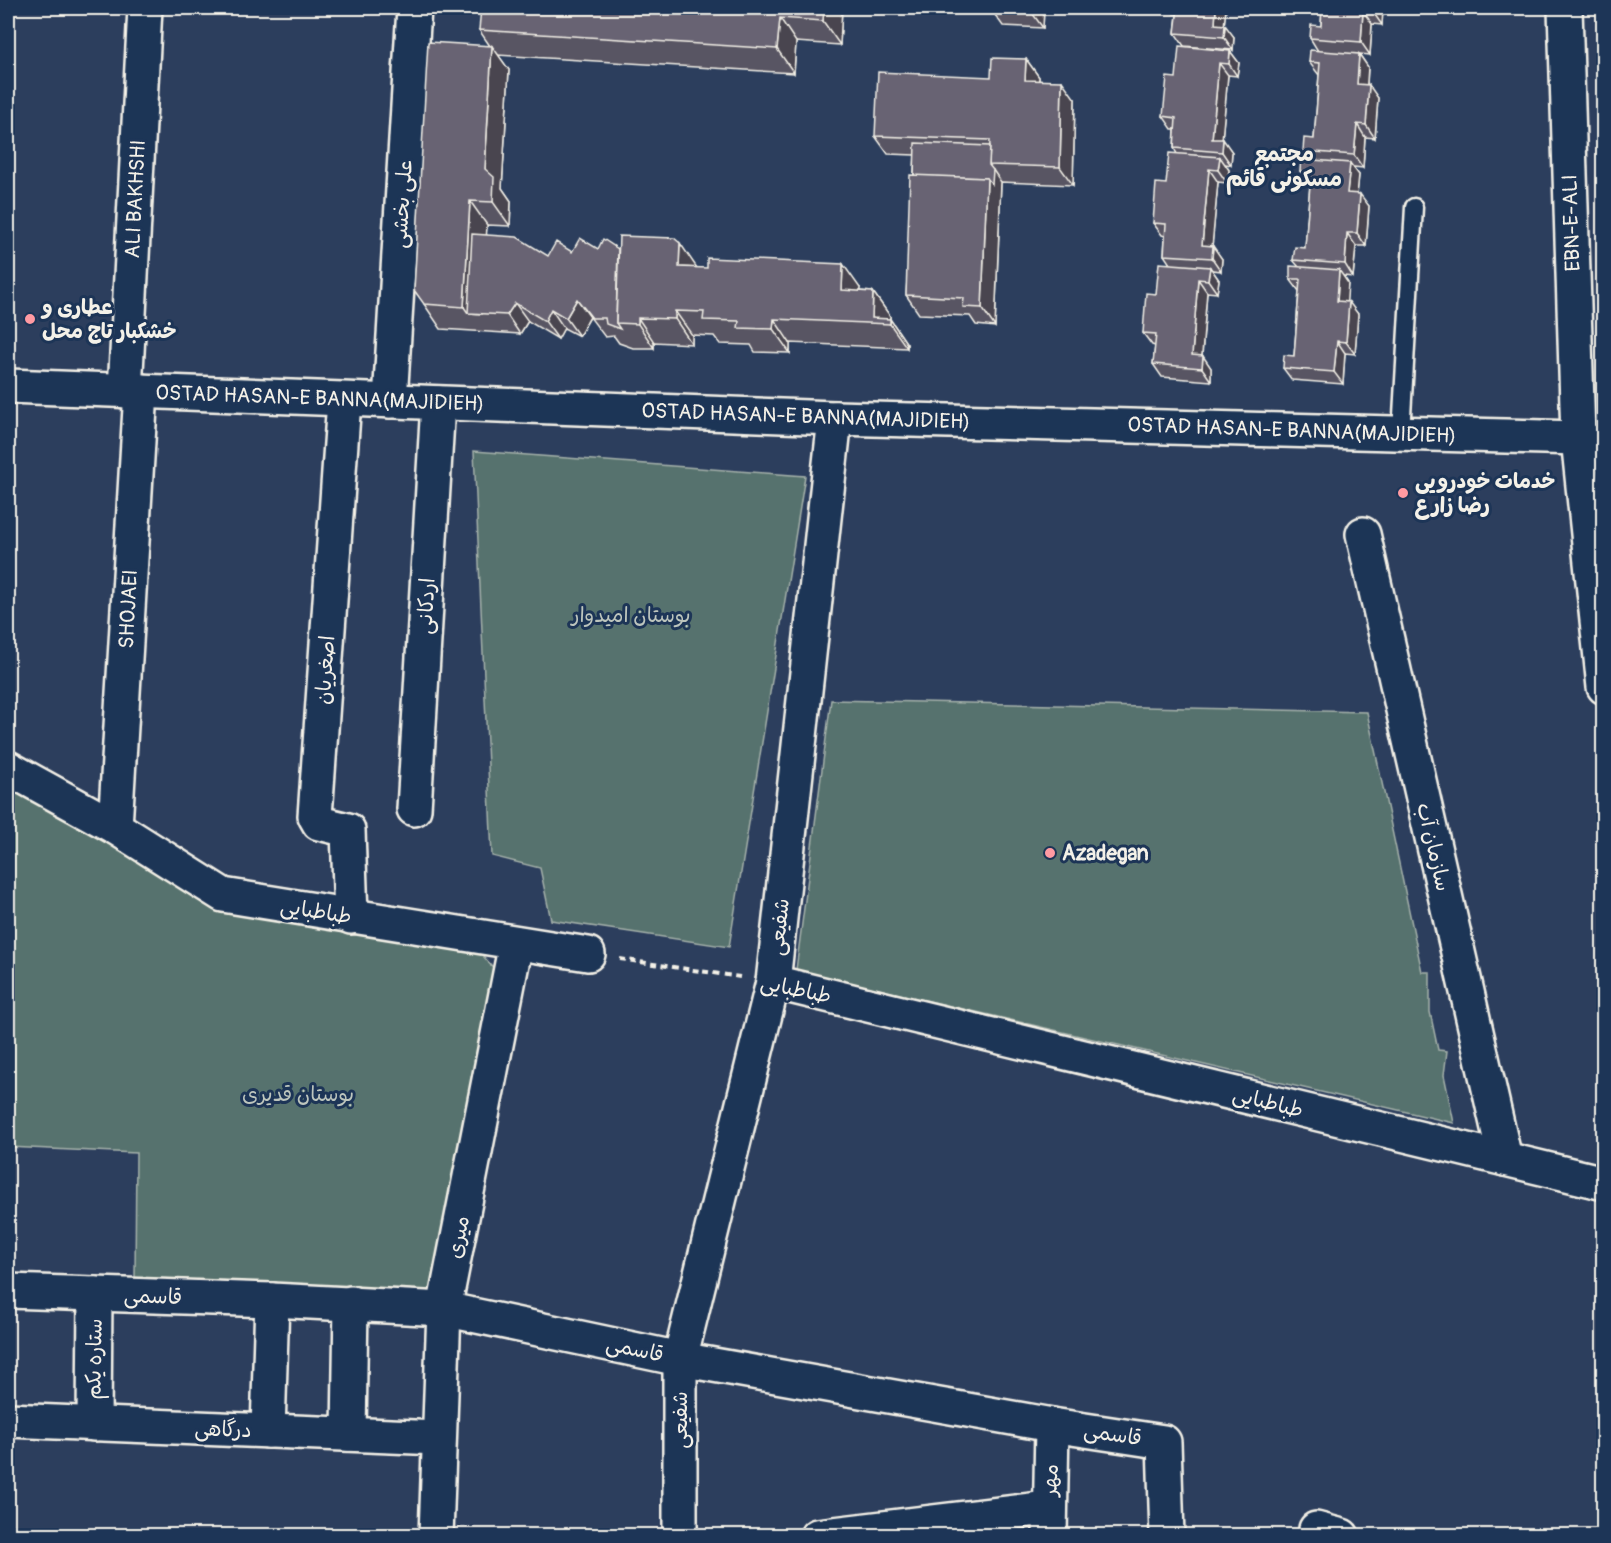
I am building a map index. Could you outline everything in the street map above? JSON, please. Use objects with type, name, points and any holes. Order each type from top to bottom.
[{"type":"street","name":"ALI BAKHSHI","points":[[133,391],[145,8]]},
{"type":"street","name":"علی بخشی","points":[[390,401],[414,8]]},
{"type":"street","name":"EBN-E-ALI","points":[[1565,8],[1604,687]]},
{"type":"street","name":"OSTAD HASAN-E BANNA(MAJIDIEH)","points":[[8,386],[835,418],[1401,433],[1591,442]]},
{"type":"street","name":"SHOJAEI","points":[[115,827],[133,391]]},
{"type":"street","name":"اصغریان","points":[[344,400],[315,816],[319,823],[348,830],[351,916]]},
{"type":"street","name":"اردکانی","points":[[414,809],[438,403]]},
{"type":"street","name":"شفیعی","points":[[680,1536],[680,1359],[773,982],[835,418]]},
{"type":"street","name":"سازمان آب","points":[[1363,534],[1505,1159]]},
{"type":"street","name":"طباطبایی","points":[[8,768],[115,827],[223,895],[588,954]]},
{"type":"street","name":"میری","points":[[436,1536],[444,1309],[516,942]]},
{"type":"street","name":"طباطبایی","points":[[773,982],[1604,1183]]},
{"type":"street","name":"قاسمی","points":[[8,1291],[272,1300],[444,1309],[680,1359],[1052,1425],[1164,1442],[1167,1536]]},
{"type":"street","name":"ستاره یکم","points":[[94,1424],[95,1294]]},
{"type":"street","points":[[268,1431],[272,1300]]},
{"type":"street","points":[[348,1434],[351,1304]]},
{"type":"street","name":"درگاهی","points":[[8,1420],[439,1438]]},
{"type":"street","name":"مهر","points":[[1049,1522],[1052,1425]]},
{"type":"street","points":[[817,1536],[1049,1522]]},
{"type":"lane","points":[[1401,433],[1414,207]]},
{"type":"path","name":"طباطبایی","points":[[588,954],[773,982]]},
{"type":"green space","name":"بوستان امیدوار","points":[[474,451],[805,476],[729,947],[551,920],[540,868],[492,856]]},
{"type":"green space","name":"Azadegan","points":[[831,700],[1367,712],[1422,972],[1430,972],[1430,1012],[1438,1050],[1447,1051],[1444,1075],[1454,1123],[796,970]]},
{"type":"green space","name":"بوستان قدیری","points":[[8,782],[225,908],[477,949],[497,972],[431,1299],[135,1280],[136,1153],[8,1147]]},
{"type":"building","points":[[481,8],[824,8],[823,21],[780,18],[777,49],[479,30]]},
{"type":"building","points":[[993,8],[1030,8],[1030,10]]},
{"type":"building","points":[[1178,8],[1216,8],[1215,24],[1225,25],[1224,37],[1175,33]]},
{"type":"building","points":[[1322,8],[1374,8],[1373,12],[1363,11],[1361,42],[1310,38],[1311,25],[1321,26]]},
{"type":"building","points":[[428,42],[492,46],[485,169],[494,177],[493,202],[470,201],[464,307],[424,304],[414,290]]},
{"type":"building","points":[[1179,46],[1230,51],[1229,64],[1219,63],[1212,139],[1223,139],[1222,152],[1174,148],[1176,118],[1163,116],[1167,77],[1176,78]]},
{"type":"building","points":[[1310,50],[1359,54],[1357,84],[1369,85],[1366,125],[1357,124],[1354,155],[1303,151],[1304,138],[1314,139],[1320,63],[1309,62]]},
{"type":"building","points":[[992,58],[1026,59],[1025,80],[1062,81],[1060,167],[989,165],[990,140],[875,136],[878,72],[991,77]]},
{"type":"building","points":[[915,143],[990,146],[989,165],[993,170],[992,184],[987,178],[914,176]]},
{"type":"building","points":[[1169,153],[1220,157],[1218,170],[1209,169],[1202,245],[1213,246],[1212,258],[1164,255],[1166,224],[1153,223],[1156,183],[1166,184]]},
{"type":"building","points":[[1301,159],[1350,163],[1347,193],[1360,194],[1357,233],[1347,233],[1345,264],[1293,260],[1295,247],[1305,248],[1311,172],[1300,171]]},
{"type":"building","points":[[910,175],[987,178],[982,308],[963,307],[964,298],[906,295]]},
{"type":"building","points":[[472,234],[517,237],[548,256],[556,242],[572,252],[580,238],[598,249],[603,239],[618,249],[616,323],[620,329],[606,324],[605,318],[592,318],[577,299],[566,318],[551,309],[545,321],[515,303],[507,315],[468,313]]},
{"type":"building","points":[[619,236],[674,238],[680,243],[679,267],[707,268],[707,258],[843,264],[842,290],[873,292],[872,318],[890,319],[890,324],[774,319],[773,329],[738,328],[739,321],[703,320],[704,312],[675,311],[675,319],[638,318],[638,324],[616,323]]},
{"type":"building","points":[[1159,263],[1210,267],[1208,280],[1198,279],[1192,355],[1203,356],[1202,368],[1153,364],[1156,334],[1143,333],[1146,293],[1156,294]]},
{"type":"building","points":[[1290,266],[1339,270],[1337,301],[1349,302],[1346,342],[1337,341],[1334,372],[1283,368],[1284,355],[1294,356],[1300,279],[1290,279]]},
{"type":"place","name":"عطاری و خشکبار تاج محل","points":[[30,319]]},
{"type":"place","name":"خدمات خودرویی رضا زارع","points":[[1403,493]]},
{"type":"place","name":"Azadegan","points":[[1050,853]]},
{"type":"district","name":"مجتمع مسکونی قائم","points":[[1284,166]]}]
